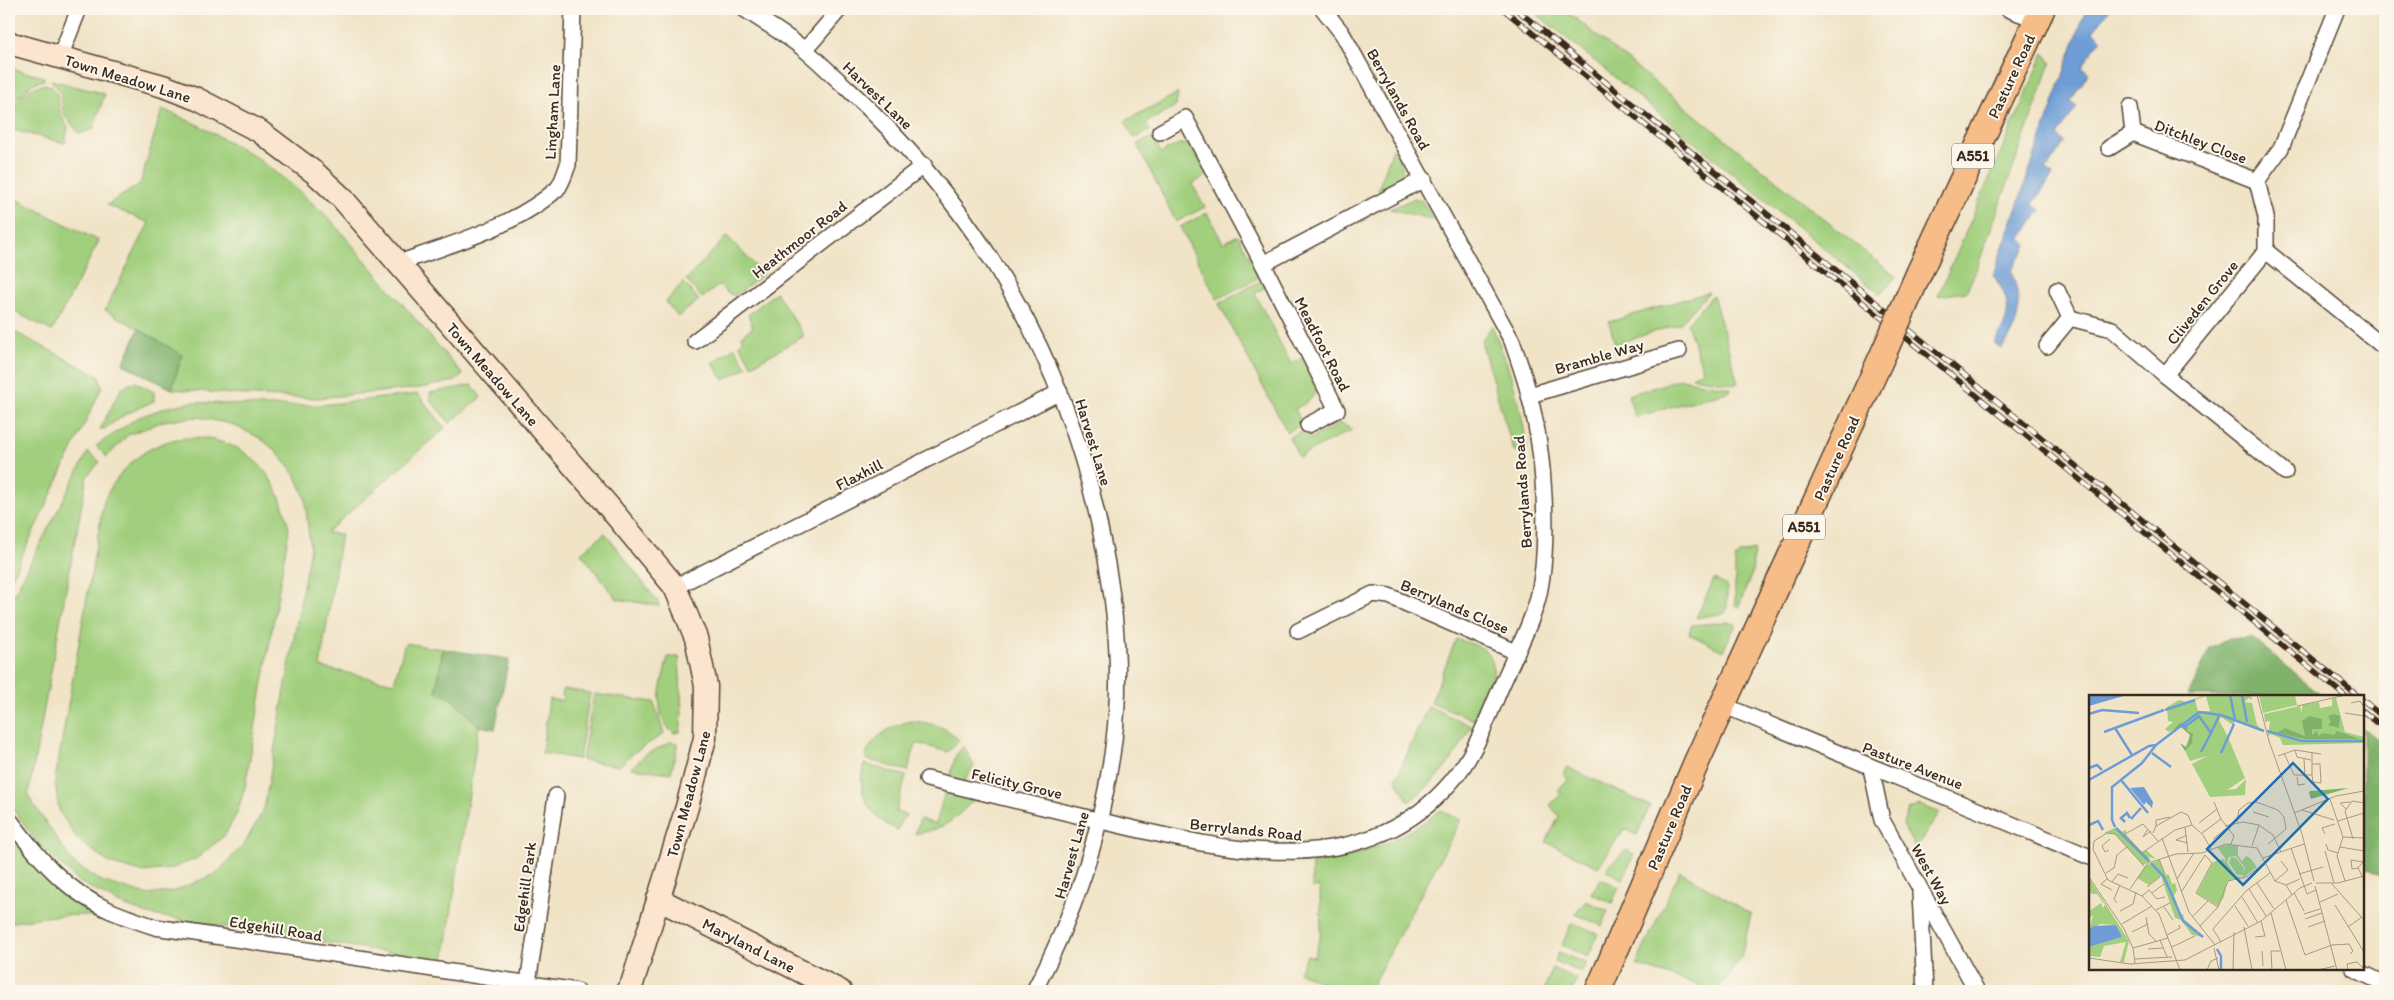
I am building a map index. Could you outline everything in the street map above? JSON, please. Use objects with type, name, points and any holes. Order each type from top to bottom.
[{"type":"main road","name":"Pasture Road","points":[[1598,991],[1723,705],[2039,14]]},
{"type":"street","points":[[60,57],[79,9]]},
{"type":"street","name":"Lingham Lane","points":[[398,263],[472,237],[517,216],[558,188],[568,165],[573,9]]},
{"type":"street","name":"Harvest Lane","points":[[744,9],[805,50],[881,120],[924,165],[984,246],[1038,341],[1060,392],[1085,467],[1099,520],[1112,590],[1118,659],[1114,738],[1100,820],[1079,893],[1066,928],[1034,991]]},
{"type":"street","points":[[805,50],[840,9]]},
{"type":"street","name":"Berrylands Road","points":[[1100,820],[1194,843],[1266,851],[1315,852],[1345,846],[1375,836],[1432,802],[1451,783],[1467,762],[1516,652],[1537,599],[1545,542],[1539,449],[1530,395],[1512,341],[1342,33],[1323,9]]},
{"type":"street","points":[[2008,9],[2039,14]]},
{"type":"street","points":[[2337,9],[2281,148],[2257,181],[2266,216],[2266,251],[2385,348]]},
{"type":"street","name":"Town Meadow Lane","points":[[9,43],[162,86],[197,99],[259,132],[316,173],[342,198],[674,587],[696,638],[706,686],[705,738],[687,807],[632,984],[627,991]]},
{"type":"street","name":"Ditchley Close","points":[[2130,107],[2133,133]]},
{"type":"street","name":"Meadfoot Road","points":[[1160,132],[1185,118],[1263,264],[1337,410],[1308,425]]},
{"type":"street","name":"Ditchley Close","points":[[2133,133],[2257,181]]},
{"type":"street","name":"Ditchley Close","points":[[2109,148],[2133,133]]},
{"type":"street","name":"Heathmoor Road","points":[[696,341],[924,165]]},
{"type":"street","points":[[1263,264],[1424,179]]},
{"type":"street","name":"Cliveden Grove","points":[[2165,375],[2266,251]]},
{"type":"street","points":[[2058,290],[2070,318]]},
{"type":"street","points":[[2070,318],[2112,329],[2165,375],[2285,472]]},
{"type":"street","points":[[2047,346],[2070,318]]},
{"type":"street","name":"Bramble Way","points":[[1530,395],[1679,352]]},
{"type":"street","name":"Flaxhill","points":[[674,587],[1060,392]]},
{"type":"street","name":"Berrylands Close","points":[[1298,631],[1373,594],[1389,596],[1516,652]]},
{"type":"street","name":"Pasture Avenue","points":[[1723,705],[1871,768],[1948,797],[2089,857]]},
{"type":"street","name":"West Way","points":[[1871,768],[1882,820],[1977,991]]},
{"type":"street","name":"Felicity Grove","points":[[927,780],[1100,820]]},
{"type":"street","name":"Edgehill Park","points":[[528,983],[556,796]]},
{"type":"street","name":"Edgehill Road","points":[[9,819],[36,854],[72,889],[110,911],[155,927],[576,991]]},
{"type":"street","points":[[1920,889],[1925,991]]},
{"type":"street","name":"Maryland Lane","points":[[658,899],[840,991]]},
{"type":"street","points":[[2356,970],[2385,984]]},
{"type":"green space","points":[[1531,9],[1564,9],[1896,277],[1880,294]]},
{"type":"green space","points":[[2044,53],[2051,63],[1976,270],[1966,292],[1938,296]]},
{"type":"green space","points":[[9,68],[44,77],[44,80],[31,84],[22,95],[9,104]]},
{"type":"green space","points":[[51,80],[105,94],[93,129],[80,134],[64,115],[60,91]]},
{"type":"green space","points":[[46,84],[51,86],[56,92],[60,112],[68,127],[65,143],[9,129],[9,110],[31,88]]},
{"type":"green space","points":[[1178,93],[1176,106],[1146,123],[1150,131],[1134,138],[1125,121]]},
{"type":"green space","points":[[162,109],[196,124],[251,154],[291,184],[330,219],[463,375],[455,381],[420,388],[317,398],[256,396],[172,389],[123,364],[139,329],[105,310],[149,223],[107,205],[140,184]]},
{"type":"green space","points":[[1153,137],[1161,153],[1179,144],[1189,144],[1208,175],[1192,184],[1205,207],[1176,222],[1137,144]]},
{"type":"green space","points":[[1393,148],[1402,166],[1401,178],[1378,190]]},
{"type":"green space","points":[[12,197],[99,241],[52,331],[9,309],[9,202]]},
{"type":"green space","points":[[1415,198],[1421,200],[1434,220],[1390,209]]},
{"type":"green space","points":[[1207,213],[1223,243],[1238,235],[1260,277],[1217,299],[1180,227]]},
{"type":"green space","points":[[727,236],[763,274],[735,296],[726,292],[719,285],[702,298],[686,280]]},
{"type":"green space","points":[[1262,280],[1265,287],[1255,294],[1291,364],[1302,358],[1316,388],[1312,398],[1295,409],[1302,424],[1287,432],[1219,304]]},
{"type":"green space","points":[[683,282],[699,300],[678,317],[666,302]]},
{"type":"green space","points":[[776,292],[804,336],[752,365],[739,344],[743,340],[741,336],[753,327],[748,315]]},
{"type":"green space","points":[[1709,292],[1680,324],[1615,344],[1609,322]]},
{"type":"green space","points":[[1713,295],[1738,383],[1736,384],[1692,377],[1703,370],[1687,323]]},
{"type":"green space","points":[[1492,326],[1514,386],[1525,433],[1527,449],[1514,452],[1481,341]]},
{"type":"green space","points":[[9,329],[99,376],[102,387],[9,583]]},
{"type":"green space","points":[[139,329],[182,355],[172,389],[123,364]]},
{"type":"green space","points":[[735,347],[747,367],[724,380],[712,363]]},
{"type":"green space","points":[[1681,379],[1731,388],[1730,391],[1635,417],[1628,395]]},
{"type":"green space","points":[[135,382],[154,392],[154,401],[126,414],[104,429],[100,429],[122,387]]},
{"type":"green space","points":[[472,385],[481,397],[450,423],[431,401],[430,393]]},
{"type":"green space","points":[[418,394],[445,428],[326,533],[341,534],[320,667],[394,683],[405,643],[443,649],[436,692],[452,699],[479,726],[444,961],[151,915],[120,904],[78,881],[39,845],[9,803],[9,604],[88,452],[100,462],[87,476],[28,796],[73,863],[101,881],[147,895],[175,891],[217,873],[245,843],[264,809],[310,547],[305,497],[295,474],[276,451],[260,438],[231,424],[197,417],[164,421],[128,435],[107,457],[96,446],[137,418],[167,407],[192,402],[263,406],[321,405]]},
{"type":"green space","points":[[1341,423],[1352,430],[1299,457],[1289,437],[1304,430],[1310,439]]},
{"type":"green space","points":[[208,438],[237,448],[258,464],[266,473],[283,505],[289,530],[245,787],[237,813],[225,835],[196,859],[170,869],[141,872],[109,863],[78,840],[59,811],[55,780],[104,500],[125,469],[153,447],[177,439]]},
{"type":"green space","points":[[605,533],[658,602],[659,606],[617,599],[581,553]]},
{"type":"green space","points":[[1754,550],[1752,573],[1738,608],[1735,605],[1735,559],[1739,554]]},
{"type":"green space","points":[[1714,579],[1727,586],[1727,608],[1725,613],[1696,618]]},
{"type":"green space","points":[[1727,622],[1736,624],[1723,651],[1689,634],[1692,625]]},
{"type":"green space","points":[[2251,637],[2322,695],[2188,695],[2210,648],[2229,639]]},
{"type":"green space","points":[[1456,639],[1476,645],[1486,651],[1491,658],[1493,667],[1490,685],[1474,720],[1431,702]]},
{"type":"green space","points":[[443,649],[509,659],[495,729],[479,726],[452,699],[436,692]]},
{"type":"green space","points":[[668,657],[679,657],[682,714],[680,732],[673,733],[666,725],[660,707],[661,687]]},
{"type":"green space","points":[[563,689],[590,693],[579,759],[542,753],[549,699],[562,701]]},
{"type":"green space","points":[[594,694],[654,702],[664,734],[636,751],[619,766],[582,760]]},
{"type":"green space","points":[[1428,706],[1471,726],[1445,768],[1409,802],[1396,779]]},
{"type":"green space","points":[[910,721],[924,722],[943,728],[959,740],[948,752],[916,743],[908,771],[865,759],[876,739],[895,726]]},
{"type":"green space","points":[[2364,729],[2385,746],[2385,877],[2364,866]]},
{"type":"green space","points":[[671,742],[678,743],[671,773],[631,768],[645,755]]},
{"type":"green space","points":[[964,746],[974,766],[964,782],[954,780],[951,772],[956,755]]},
{"type":"green space","points":[[864,764],[906,776],[896,812],[907,815],[901,821],[898,830],[880,819],[867,803],[862,785]]},
{"type":"green space","points":[[1567,767],[1650,806],[1637,835],[1624,829],[1598,867],[1546,842],[1559,816],[1550,805],[1561,794],[1558,790],[1568,779],[1563,774]]},
{"type":"green space","points":[[945,792],[976,798],[943,826],[915,834],[920,819],[936,824]]},
{"type":"green space","points":[[1919,805],[1940,813],[1915,848],[1903,825],[1908,810]]},
{"type":"green space","points":[[1441,810],[1461,820],[1369,991],[1339,991],[1299,972],[1307,955],[1314,957],[1321,934],[1320,887],[1312,888],[1312,863],[1364,852],[1380,846],[1411,830]]},
{"type":"green space","points":[[9,833],[48,880],[70,897],[104,917],[56,916],[9,923]]},
{"type":"green space","points":[[1626,850],[1634,854],[1623,879],[1607,871],[1608,867]]},
{"type":"green space","points":[[1680,871],[1751,914],[1741,958],[1717,991],[1636,965]]},
{"type":"green space","points":[[1601,879],[1619,887],[1612,903],[1591,893]]},
{"type":"green space","points":[[1586,901],[1608,911],[1602,926],[1575,914]]},
{"type":"green space","points":[[1572,922],[1598,934],[1588,957],[1562,945]]},
{"type":"green space","points":[[1558,953],[1586,963],[1582,972],[1555,962]]},
{"type":"green space","points":[[1552,968],[1577,979],[1572,991],[1544,991]]},
{"type":"water","points":[[2086,9],[2110,9],[2093,32],[2101,39],[2082,67],[2089,73],[2070,102],[2077,107],[2057,135],[2065,142],[2046,170],[2053,175],[2033,204],[2041,210],[2021,238],[2027,245],[2011,271],[2017,292],[2018,312],[2013,331],[2001,349],[1994,343],[2004,324],[2007,309],[2004,293],[1993,275]]},
{"type":"railway","points":[[1503,9],[2344,695]]},
{"type":"railway","points":[[1516,9],[2357,695]]},
{"type":"railway","points":[[2364,701],[2385,719]]},
{"type":"railway","points":[[2364,712],[2385,729]]}]
